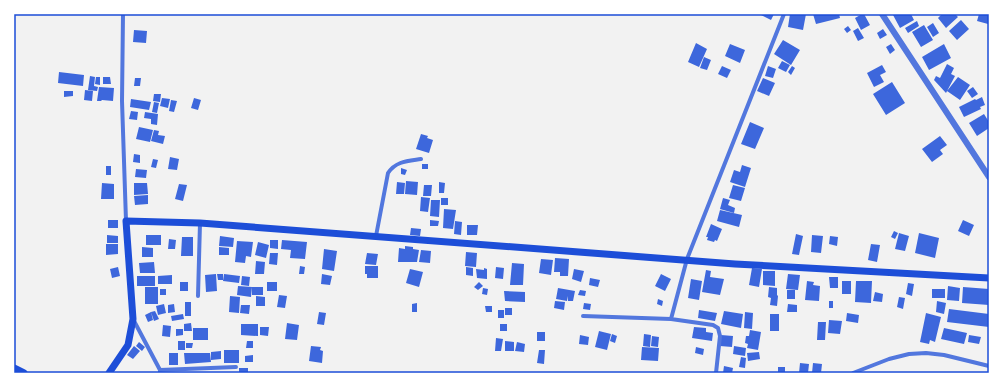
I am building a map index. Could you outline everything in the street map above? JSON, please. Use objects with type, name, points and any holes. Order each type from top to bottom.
[{"type":"main road","points":[[109,373],[128,346],[133,319],[126,221],[200,223],[687,259],[735,264],[989,278]]},
{"type":"main road","points":[[14,368],[24,373]]},
{"type":"street","points":[[123,14],[122,101],[126,221]]},
{"type":"street","points":[[671,319],[687,259],[784,14]]},
{"type":"street","points":[[882,14],[989,177]]},
{"type":"street","points":[[376,236],[388,173],[391,169],[402,162],[421,159]]},
{"type":"street","points":[[198,296],[200,223]]},
{"type":"street","points":[[583,316],[671,319],[713,324],[718,328],[720,336],[716,373]]},
{"type":"street","points":[[133,319],[160,371],[236,367]]},
{"type":"street","points":[[853,373],[888,359],[910,354],[926,353],[944,355],[989,366]]},
{"type":"building","points":[[759,14],[774,14],[771,20]]},
{"type":"building","points":[[790,14],[806,14],[803,30],[788,27]]},
{"type":"building","points":[[813,14],[839,14],[840,18],[816,24]]},
{"type":"building","points":[[864,14],[870,25],[861,30],[855,18]]},
{"type":"building","points":[[911,14],[914,20],[900,28],[893,15]]},
{"type":"building","points":[[942,14],[955,14],[958,17],[946,28],[938,18]]},
{"type":"building","points":[[979,14],[989,15],[988,24],[977,21]]},
{"type":"building","points":[[961,20],[969,29],[957,40],[949,31]]},
{"type":"building","points":[[917,21],[919,26],[908,33],[905,28]]},
{"type":"building","points":[[933,23],[939,33],[933,37],[927,27]]},
{"type":"building","points":[[924,25],[933,40],[921,47],[912,32]]},
{"type":"building","points":[[848,26],[851,30],[847,33],[844,29]]},
{"type":"building","points":[[858,28],[864,38],[858,41],[853,31]]},
{"type":"building","points":[[883,29],[887,35],[880,39],[877,33]]},
{"type":"building","points":[[134,30],[147,31],[146,43],[133,42]]},
{"type":"building","points":[[783,40],[800,50],[791,65],[774,54]]},
{"type":"building","points":[[696,43],[707,49],[699,67],[688,62]]},
{"type":"building","points":[[730,44],[745,50],[740,63],[725,56]]},
{"type":"building","points":[[891,44],[895,50],[890,54],[886,47]]},
{"type":"building","points":[[944,44],[951,58],[929,70],[922,57]]},
{"type":"building","points":[[704,57],[711,60],[707,70],[700,68]]},
{"type":"building","points":[[782,61],[790,65],[786,72],[778,68]]},
{"type":"building","points":[[947,64],[954,68],[951,74],[955,76],[946,93],[934,80],[936,76],[940,78]]},
{"type":"building","points":[[882,65],[886,72],[880,75],[884,82],[874,87],[867,73]]},
{"type":"building","points":[[722,66],[731,70],[727,78],[718,74]]},
{"type":"building","points":[[768,66],[776,69],[773,78],[765,76]]},
{"type":"building","points":[[792,66],[795,68],[791,75],[788,72]]},
{"type":"building","points":[[59,72],[84,75],[83,86],[58,83]]},
{"type":"building","points":[[90,76],[95,77],[94,86],[98,87],[97,91],[88,90]]},
{"type":"building","points":[[96,77],[100,77],[100,85],[95,84]]},
{"type":"building","points":[[103,77],[110,77],[111,84],[103,84]]},
{"type":"building","points":[[958,77],[970,85],[960,100],[947,91]]},
{"type":"building","points":[[135,78],[141,78],[140,86],[134,86]]},
{"type":"building","points":[[763,78],[775,83],[769,96],[757,91]]},
{"type":"building","points":[[892,82],[905,103],[886,115],[873,94]]},
{"type":"building","points":[[99,87],[114,88],[113,101],[97,101]]},
{"type":"building","points":[[973,87],[978,94],[972,98],[967,91]]},
{"type":"building","points":[[85,90],[93,91],[92,101],[84,100]]},
{"type":"building","points":[[64,91],[73,91],[73,96],[64,97]]},
{"type":"building","points":[[154,94],[161,94],[160,102],[153,101]]},
{"type":"building","points":[[982,97],[985,105],[980,107],[981,109],[964,117],[959,107]]},
{"type":"building","points":[[162,98],[170,99],[168,108],[160,106]]},
{"type":"building","points":[[194,98],[201,100],[198,110],[191,108]]},
{"type":"building","points":[[131,99],[151,102],[149,110],[130,107]]},
{"type":"building","points":[[171,100],[177,101],[174,112],[169,111]]},
{"type":"building","points":[[154,102],[159,103],[157,113],[152,112]]},
{"type":"building","points":[[131,111],[138,112],[137,120],[129,119]]},
{"type":"building","points":[[145,112],[158,114],[157,125],[151,124],[151,119],[144,118]]},
{"type":"building","points":[[984,114],[989,122],[989,128],[977,136],[969,123]]},
{"type":"building","points":[[750,122],[764,128],[755,149],[741,144]]},
{"type":"building","points":[[139,127],[153,130],[150,142],[136,139]]},
{"type":"building","points":[[154,130],[159,131],[158,135],[165,136],[163,144],[151,141]]},
{"type":"building","points":[[421,134],[428,136],[427,138],[433,140],[429,153],[416,149]]},
{"type":"building","points":[[940,136],[947,145],[940,150],[943,154],[932,162],[922,149]]},
{"type":"building","points":[[134,154],[140,155],[140,163],[133,162]]},
{"type":"building","points":[[170,157],[179,159],[177,170],[168,169]]},
{"type":"building","points":[[153,159],[158,160],[156,168],[151,167]]},
{"type":"building","points":[[422,164],[428,164],[428,169],[422,169]]},
{"type":"building","points":[[742,165],[751,168],[745,187],[730,182],[734,170],[740,172]]},
{"type":"building","points":[[106,166],[111,166],[111,175],[106,175]]},
{"type":"building","points":[[401,168],[407,170],[405,175],[401,174]]},
{"type":"building","points":[[136,169],[147,170],[146,178],[135,177]]},
{"type":"building","points":[[406,181],[418,182],[417,195],[405,194]]},
{"type":"building","points":[[397,182],[405,183],[404,194],[396,194]]},
{"type":"building","points":[[439,182],[445,183],[444,193],[439,193]]},
{"type":"building","points":[[102,183],[114,184],[114,199],[101,199]]},
{"type":"building","points":[[134,183],[147,183],[148,194],[134,195]]},
{"type":"building","points":[[179,184],[187,185],[183,201],[175,199]]},
{"type":"building","points":[[424,185],[432,185],[431,196],[423,196]]},
{"type":"building","points":[[733,185],[745,188],[741,201],[729,198]]},
{"type":"building","points":[[148,195],[148,204],[135,205],[134,196]]},
{"type":"building","points":[[421,197],[430,198],[428,212],[420,211]]},
{"type":"building","points":[[441,198],[448,198],[448,205],[441,205]]},
{"type":"building","points":[[723,198],[730,200],[728,205],[735,208],[734,213],[720,209]]},
{"type":"building","points":[[431,200],[440,200],[439,217],[430,216]]},
{"type":"building","points":[[444,209],[456,210],[453,229],[443,228]]},
{"type":"building","points":[[720,210],[742,215],[739,227],[717,221]]},
{"type":"building","points":[[108,220],[118,220],[118,228],[108,228]]},
{"type":"building","points":[[430,220],[439,221],[438,226],[430,226]]},
{"type":"building","points":[[963,220],[974,225],[969,236],[958,231]]},
{"type":"building","points":[[455,221],[462,222],[461,235],[454,234]]},
{"type":"building","points":[[711,224],[722,229],[717,241],[715,240],[714,242],[707,240],[708,237],[706,237]]},
{"type":"building","points":[[467,225],[478,225],[477,235],[467,235]]},
{"type":"building","points":[[411,228],[421,229],[420,236],[410,235]]},
{"type":"building","points":[[894,231],[898,233],[895,239],[891,237]]},
{"type":"building","points":[[899,233],[909,236],[905,251],[895,249]]},
{"type":"building","points":[[919,233],[939,238],[935,258],[915,253]]},
{"type":"building","points":[[796,234],[803,236],[799,255],[792,254]]},
{"type":"building","points":[[107,235],[118,236],[118,243],[107,243]]},
{"type":"building","points":[[146,235],[161,235],[161,245],[146,245]]},
{"type":"building","points":[[812,235],[823,236],[821,253],[811,252]]},
{"type":"building","points":[[220,236],[234,238],[233,247],[219,246]]},
{"type":"building","points":[[830,236],[838,237],[837,246],[829,244]]},
{"type":"building","points":[[182,237],[193,237],[193,256],[181,256]]},
{"type":"building","points":[[169,239],[176,240],[175,249],[168,249]]},
{"type":"building","points":[[270,240],[278,240],[278,249],[270,248]]},
{"type":"building","points":[[282,240],[307,242],[305,259],[290,258],[291,250],[281,249]]},
{"type":"building","points":[[237,241],[253,242],[251,257],[246,256],[245,263],[235,262]]},
{"type":"building","points":[[258,242],[269,245],[266,258],[255,255]]},
{"type":"building","points":[[106,244],[118,244],[118,254],[106,255]]},
{"type":"building","points":[[871,244],[880,245],[877,262],[868,260]]},
{"type":"building","points":[[405,246],[413,247],[413,249],[419,250],[417,262],[398,262],[399,248],[405,249]]},
{"type":"building","points":[[142,247],[153,248],[153,257],[142,257]]},
{"type":"building","points":[[219,247],[229,248],[229,255],[219,255]]},
{"type":"building","points":[[324,249],[337,251],[334,271],[322,269]]},
{"type":"building","points":[[421,250],[431,251],[430,263],[419,262]]},
{"type":"building","points":[[466,252],[477,253],[476,267],[465,266]]},
{"type":"building","points":[[270,253],[278,253],[277,265],[269,264]]},
{"type":"building","points":[[367,253],[378,254],[376,265],[365,264]]},
{"type":"building","points":[[555,258],[569,259],[568,276],[560,276],[560,272],[554,272]]},
{"type":"building","points":[[541,259],[553,260],[551,275],[539,273]]},
{"type":"building","points":[[256,261],[265,262],[264,274],[255,274]]},
{"type":"building","points":[[154,262],[155,273],[140,273],[139,263]]},
{"type":"building","points":[[512,263],[524,264],[523,285],[510,285]]},
{"type":"building","points":[[300,266],[305,267],[304,274],[299,274]]},
{"type":"building","points":[[365,266],[378,266],[378,278],[367,278],[367,274],[365,274]]},
{"type":"building","points":[[118,267],[120,276],[112,278],[110,269]]},
{"type":"building","points":[[466,267],[473,268],[473,276],[466,275]]},
{"type":"building","points":[[496,267],[504,268],[503,279],[495,278]]},
{"type":"building","points":[[484,268],[487,269],[487,279],[477,278],[476,269],[484,270]]},
{"type":"building","points":[[752,268],[762,269],[759,287],[749,285]]},
{"type":"building","points":[[410,269],[423,272],[419,287],[406,283]]},
{"type":"building","points":[[574,269],[584,271],[581,282],[572,279]]},
{"type":"building","points":[[706,270],[711,271],[710,277],[724,279],[720,295],[702,292]]},
{"type":"building","points":[[763,271],[775,271],[775,286],[763,285]]},
{"type":"building","points":[[216,274],[217,291],[206,292],[205,275]]},
{"type":"building","points":[[217,274],[223,274],[223,280],[218,280]]},
{"type":"building","points":[[224,274],[240,276],[239,283],[223,281]]},
{"type":"building","points":[[322,274],[332,276],[330,285],[321,284]]},
{"type":"building","points":[[661,274],[671,279],[665,291],[655,286]]},
{"type":"building","points":[[788,274],[800,275],[798,290],[786,289]]},
{"type":"building","points":[[172,275],[172,284],[158,284],[158,276]]},
{"type":"building","points":[[137,276],[155,276],[155,286],[137,286]]},
{"type":"building","points":[[242,276],[250,277],[249,286],[241,285]]},
{"type":"building","points":[[829,277],[838,277],[838,288],[830,288]]},
{"type":"building","points":[[590,278],[600,280],[598,287],[589,285]]},
{"type":"building","points":[[691,279],[702,281],[699,300],[688,298]]},
{"type":"building","points":[[807,281],[814,282],[813,285],[820,286],[819,301],[805,300]]},
{"type":"building","points":[[842,281],[851,281],[851,294],[842,294]]},
{"type":"building","points":[[856,281],[872,281],[871,303],[855,302]]},
{"type":"building","points":[[180,282],[188,282],[188,291],[180,291]]},
{"type":"building","points":[[267,282],[277,282],[277,291],[267,291]]},
{"type":"building","points":[[479,282],[483,286],[478,290],[474,287]]},
{"type":"building","points":[[908,283],[914,284],[912,296],[906,294]]},
{"type":"building","points":[[238,286],[252,287],[251,297],[237,295]]},
{"type":"building","points":[[948,286],[960,288],[959,301],[947,300]]},
{"type":"building","points":[[145,287],[158,287],[158,304],[145,304]]},
{"type":"building","points":[[252,287],[263,287],[263,295],[252,295]]},
{"type":"building","points":[[769,287],[777,288],[777,306],[770,305],[771,298],[768,297]]},
{"type":"building","points":[[963,287],[989,289],[989,305],[962,303]]},
{"type":"building","points":[[483,288],[488,289],[487,295],[482,294]]},
{"type":"building","points":[[558,288],[575,291],[573,301],[568,301],[568,296],[567,301],[556,299]]},
{"type":"building","points":[[160,289],[166,289],[166,295],[160,295]]},
{"type":"building","points":[[932,289],[945,289],[945,298],[932,298]]},
{"type":"building","points":[[580,290],[586,291],[585,296],[578,295]]},
{"type":"building","points":[[787,290],[795,290],[795,299],[787,299]]},
{"type":"building","points":[[504,291],[525,292],[525,302],[505,301]]},
{"type":"building","points":[[875,292],[883,294],[882,302],[873,301]]},
{"type":"building","points":[[279,295],[287,296],[285,308],[277,307]]},
{"type":"building","points":[[230,296],[240,297],[239,313],[229,312]]},
{"type":"building","points":[[256,296],[265,297],[265,306],[256,306]]},
{"type":"building","points":[[899,297],[905,298],[903,309],[897,307]]},
{"type":"building","points":[[658,299],[663,301],[662,306],[657,304]]},
{"type":"building","points":[[555,301],[565,302],[564,310],[554,308]]},
{"type":"building","points":[[829,301],[833,301],[833,308],[829,308]]},
{"type":"building","points":[[937,301],[946,303],[944,314],[936,312]]},
{"type":"building","points":[[185,302],[191,302],[191,316],[185,316]]},
{"type":"building","points":[[417,303],[417,312],[412,312],[412,304]]},
{"type":"building","points":[[584,303],[591,304],[590,310],[583,309]]},
{"type":"building","points":[[164,304],[166,313],[158,315],[156,306]]},
{"type":"building","points":[[174,304],[175,312],[168,313],[168,305]]},
{"type":"building","points":[[788,304],[797,305],[797,312],[787,312]]},
{"type":"building","points":[[241,305],[250,305],[249,314],[240,313]]},
{"type":"building","points":[[485,306],[492,306],[492,312],[486,312]]},
{"type":"building","points":[[505,308],[512,308],[512,315],[505,315]]},
{"type":"building","points":[[949,309],[989,314],[989,327],[947,322]]},
{"type":"building","points":[[498,310],[504,310],[504,318],[498,318]]},
{"type":"building","points":[[699,310],[717,313],[715,321],[698,318]]},
{"type":"building","points":[[155,311],[159,319],[154,321],[151,312]]},
{"type":"building","points":[[724,311],[743,314],[741,328],[721,324]]},
{"type":"building","points":[[151,312],[153,320],[148,322],[145,315]]},
{"type":"building","points":[[319,312],[326,313],[324,325],[317,324]]},
{"type":"building","points":[[745,312],[753,313],[752,329],[744,328]]},
{"type":"building","points":[[847,313],[859,315],[858,323],[846,321]]},
{"type":"building","points":[[926,313],[941,317],[935,342],[930,340],[929,344],[920,342]]},
{"type":"building","points":[[183,314],[184,319],[172,321],[171,316]]},
{"type":"building","points":[[770,314],[779,314],[779,331],[770,331]]},
{"type":"building","points":[[829,320],[842,321],[840,334],[828,333]]},
{"type":"building","points":[[818,322],[826,322],[825,340],[817,340]]},
{"type":"building","points":[[191,323],[192,331],[184,331],[184,324]]},
{"type":"building","points":[[287,323],[299,325],[297,340],[285,339]]},
{"type":"building","points":[[241,324],[258,324],[258,336],[241,335]]},
{"type":"building","points":[[500,324],[507,324],[507,331],[500,331]]},
{"type":"building","points":[[163,325],[171,326],[170,337],[162,336]]},
{"type":"building","points":[[260,327],[269,327],[268,336],[260,335]]},
{"type":"building","points":[[694,327],[706,328],[706,332],[713,333],[712,341],[692,338]]},
{"type":"building","points":[[193,328],[208,328],[208,340],[193,340]]},
{"type":"building","points":[[944,328],[967,333],[964,344],[941,339]]},
{"type":"building","points":[[176,329],[183,329],[183,335],[176,336]]},
{"type":"building","points":[[750,330],[761,332],[758,350],[747,348],[748,344],[745,343],[746,336],[749,336]]},
{"type":"building","points":[[599,331],[611,334],[607,350],[595,347]]},
{"type":"building","points":[[537,332],[545,332],[545,341],[537,341]]},
{"type":"building","points":[[612,334],[617,336],[615,343],[610,341]]},
{"type":"building","points":[[644,334],[651,335],[650,347],[643,346]]},
{"type":"building","points":[[580,335],[589,337],[588,345],[579,344]]},
{"type":"building","points":[[721,335],[733,336],[732,347],[720,346]]},
{"type":"building","points":[[969,335],[981,337],[979,344],[968,342]]},
{"type":"building","points":[[652,336],[659,337],[658,347],[651,346]]},
{"type":"building","points":[[496,338],[503,339],[501,351],[495,351]]},
{"type":"building","points":[[178,341],[185,341],[185,350],[178,350]]},
{"type":"building","points":[[247,341],[253,341],[253,348],[246,348]]},
{"type":"building","points":[[505,341],[514,342],[514,351],[505,351]]},
{"type":"building","points":[[139,342],[145,347],[142,351],[136,346]]},
{"type":"building","points":[[517,342],[525,344],[524,352],[515,351]]},
{"type":"building","points":[[186,343],[193,343],[192,348],[186,348]]},
{"type":"building","points":[[134,346],[140,351],[133,359],[127,355]]},
{"type":"building","points":[[311,346],[321,347],[320,350],[323,351],[322,363],[309,361]]},
{"type":"building","points":[[734,346],[746,348],[745,356],[733,354]]},
{"type":"building","points":[[642,347],[659,348],[658,361],[641,360]]},
{"type":"building","points":[[696,347],[704,349],[703,355],[695,353]]},
{"type":"building","points":[[224,350],[239,350],[239,363],[224,363]]},
{"type":"building","points":[[539,350],[545,350],[544,364],[537,363]]},
{"type":"building","points":[[221,351],[221,359],[211,360],[211,352]]},
{"type":"building","points":[[759,352],[760,359],[748,361],[747,353]]},
{"type":"building","points":[[169,353],[178,353],[178,365],[169,365]]},
{"type":"building","points":[[184,353],[210,353],[211,362],[185,364]]},
{"type":"building","points":[[253,355],[253,362],[245,362],[245,356]]},
{"type":"building","points":[[741,357],[746,358],[745,368],[739,367]]},
{"type":"building","points":[[800,363],[809,364],[808,373],[799,373]]},
{"type":"building","points":[[813,363],[822,364],[821,373],[812,373]]},
{"type":"building","points":[[724,366],[733,368],[732,373],[723,373]]},
{"type":"building","points":[[778,367],[785,367],[785,373],[778,373]]},
{"type":"building","points":[[239,368],[248,368],[248,373],[239,373]]}]
